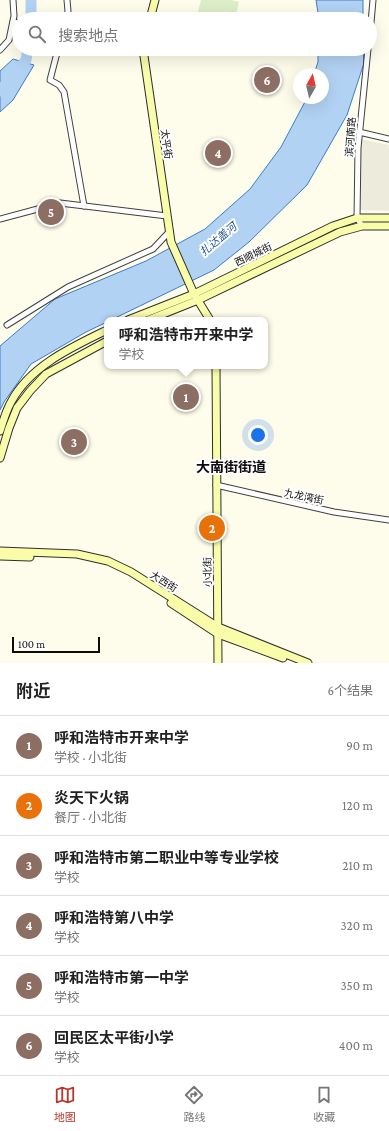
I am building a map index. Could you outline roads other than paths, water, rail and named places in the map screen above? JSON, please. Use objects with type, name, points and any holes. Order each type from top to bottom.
[{"type":"main road","points":[[152,12],[155,0]]},
{"type":"main road","name":"太平街","points":[[144,56],[171,242],[196,297]]},
{"type":"main road","name":"西顺城街","points":[[137,317],[196,297],[333,226],[357,218],[389,218]]},
{"type":"main road","name":"西顺城街","points":[[154,317],[340,232],[362,226],[389,226]]},
{"type":"main road","points":[[196,297],[208,317]]},
{"type":"main road","points":[[0,431],[11,401],[26,381],[41,368],[82,342],[104,331]]},
{"type":"main road","points":[[0,458],[17,408],[30,391],[46,374],[104,343]]},
{"type":"main road","name":"小北街","points":[[216,369],[218,663]]},
{"type":"main road","name":"大西街","points":[[0,551],[77,554],[108,561],[131,572],[218,631],[308,663]]},
{"type":"main road","name":"大西街","points":[[0,556],[63,557],[88,560],[112,567],[218,631],[296,663]]},
{"type":"street","points":[[13,0],[14,12]]},
{"type":"street","points":[[67,0],[68,12]]},
{"type":"street","points":[[372,12],[373,0]]},
{"type":"street","points":[[0,50],[10,40],[12,28]]},
{"type":"street","points":[[56,56],[50,80],[59,85],[64,92],[84,206]]},
{"type":"street","name":"滨河南路","points":[[357,218],[359,132],[367,56]]},
{"type":"street","points":[[359,132],[389,139]]},
{"type":"street","points":[[0,220],[60,204],[167,216]]},
{"type":"street","points":[[357,218],[362,226]]},
{"type":"street","points":[[7,325],[68,287],[153,249],[170,231]]},
{"type":"street","name":"九龙湾街","points":[[216,485],[334,512],[389,520]]},
{"type":"water","points":[[316,0],[363,0],[363,12],[318,12]]},
{"type":"water","name":"扎达盖河","points":[[318,56],[364,56],[364,63],[347,115],[307,185],[249,242],[214,270],[117,317],[104,317],[104,323],[86,332],[31,364],[0,410],[0,346],[55,299],[146,261],[205,229],[250,189],[281,147],[304,104],[329,104],[329,68],[316,68]]},
{"type":"water","points":[[13,59],[34,65],[13,100],[0,112],[0,71]]},
{"type":"waterway","points":[[31,0],[31,12]]},
{"type":"waterway","points":[[0,91],[26,60],[27,56]]},
{"type":"place","name":"回民区太平街小学","points":[[267,80]]},
{"type":"place","name":"呼和浩特第八中学","points":[[218,153]]},
{"type":"place","name":"呼和浩特市第一中学","points":[[51,212]]},
{"type":"place","name":"呼和浩特市开来中学","points":[[186,397]]},
{"type":"place","name":"呼和浩特市第二职业中等专业学校","points":[[74,442]]},
{"type":"place","name":"炎天下火锅","points":[[212,528]]},
{"type":"district","name":"大南街街道","points":[[231,467]]}]
